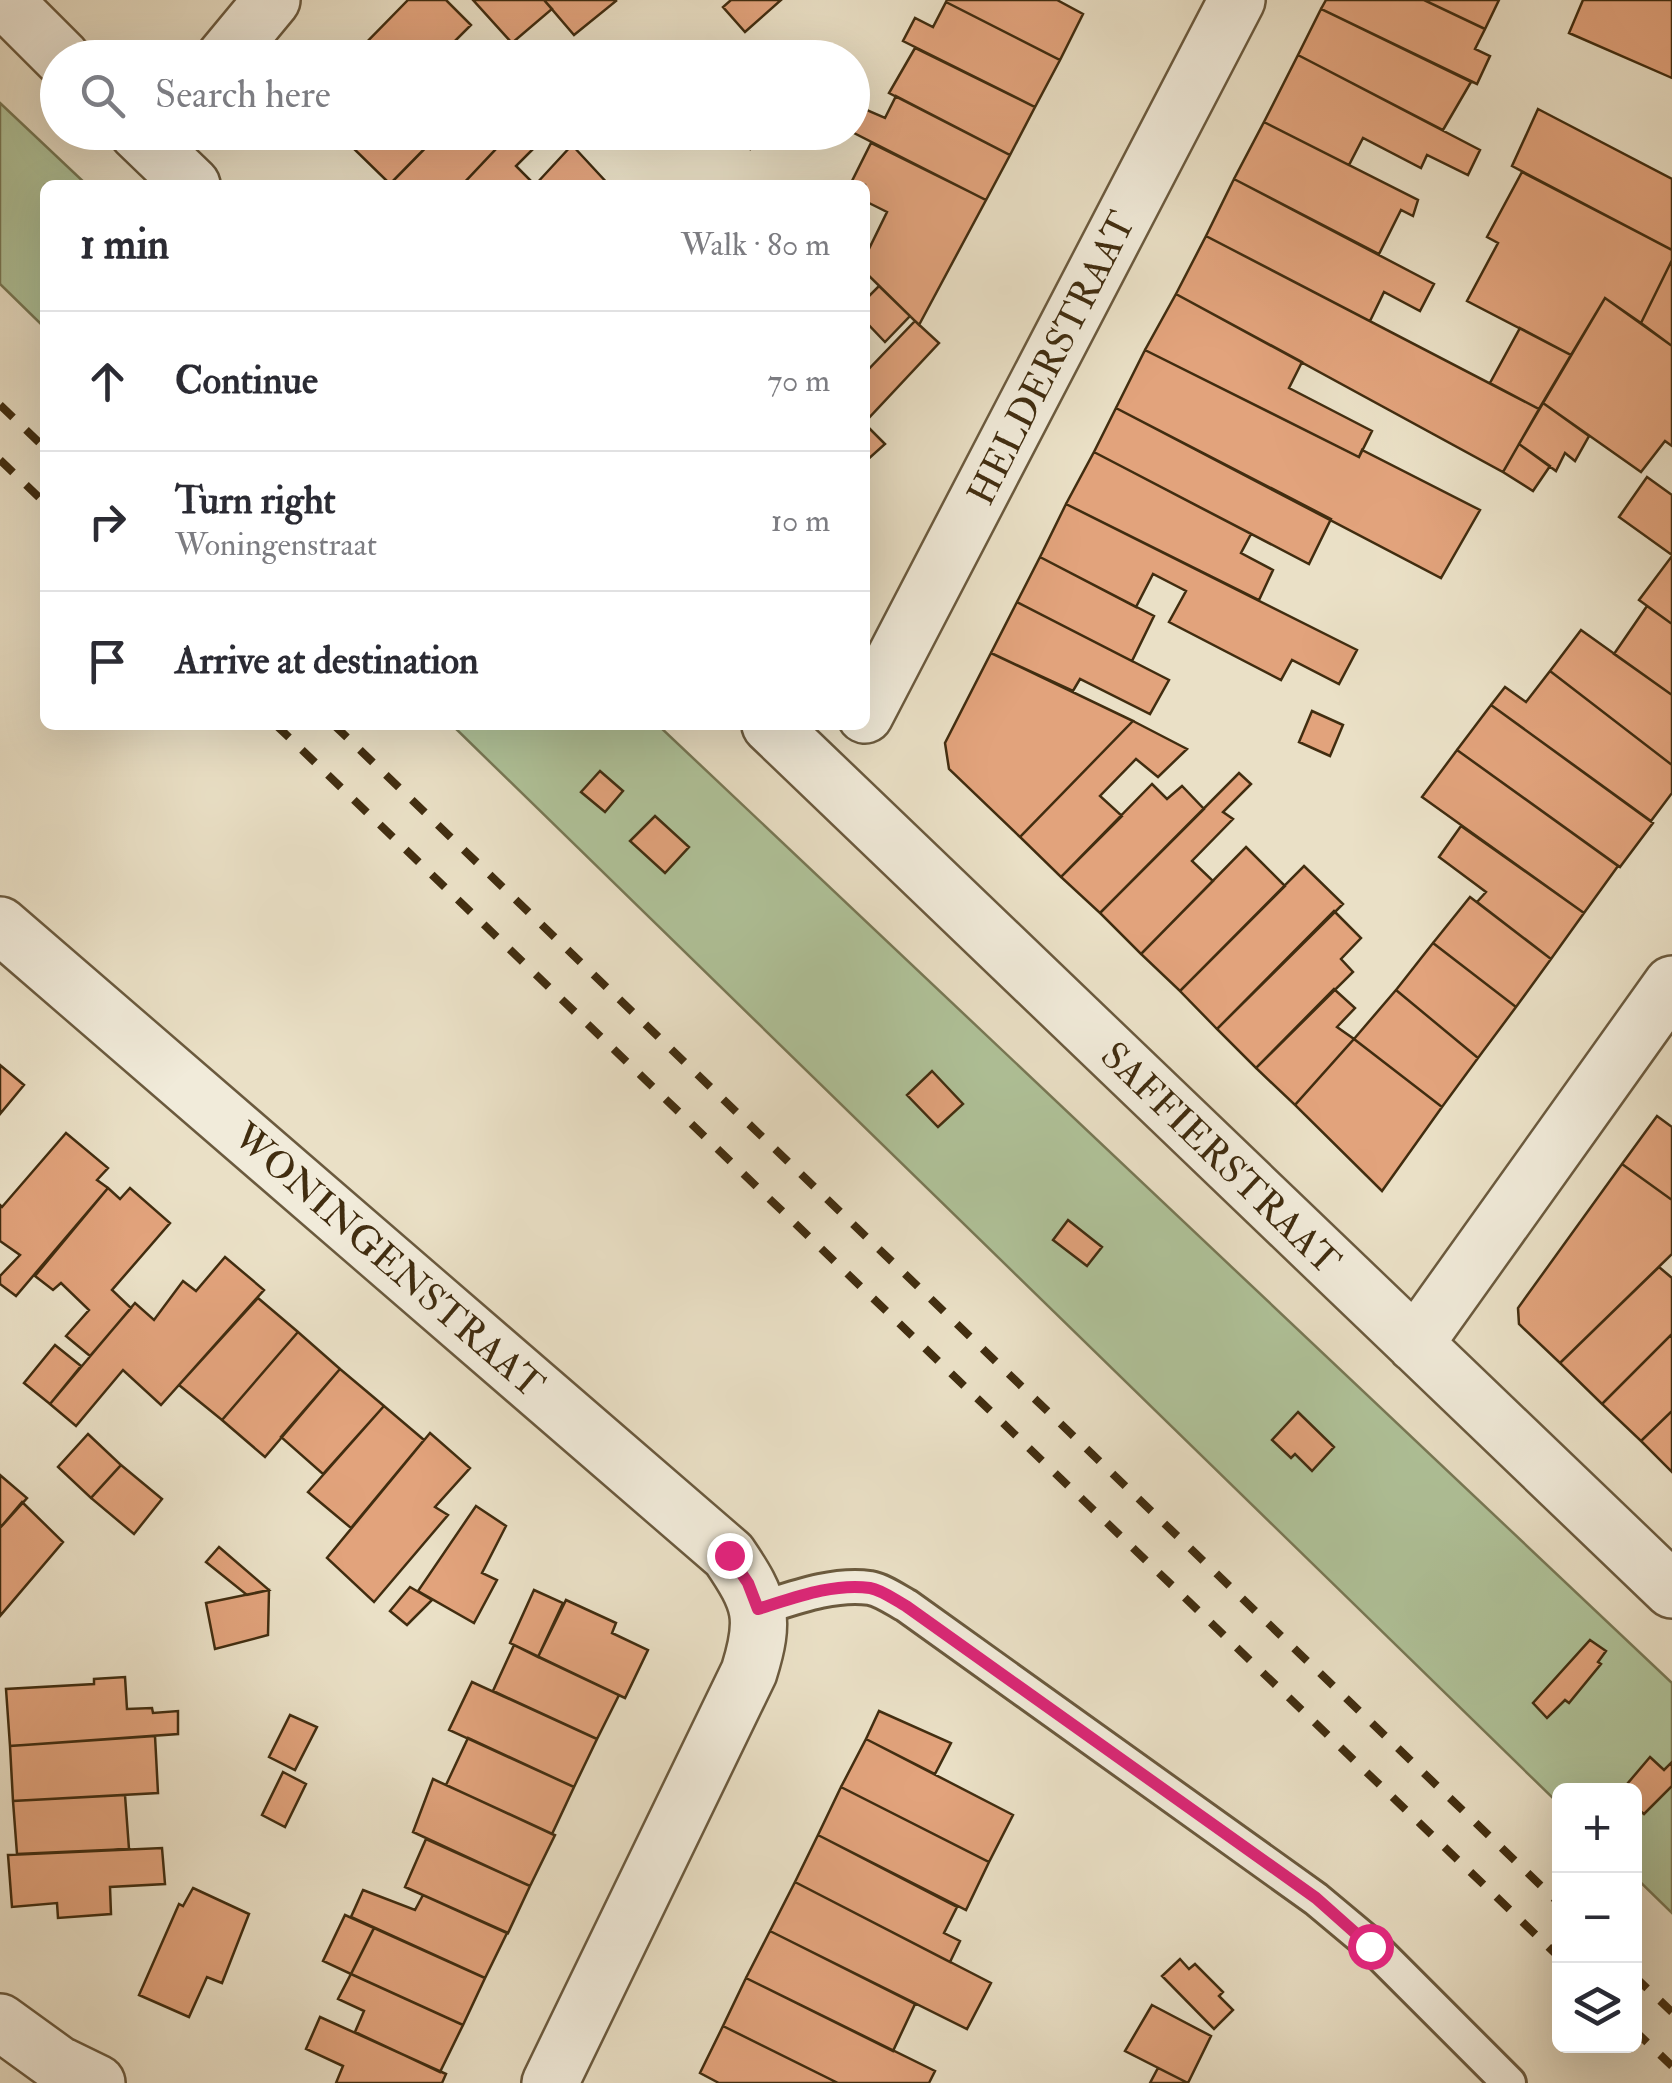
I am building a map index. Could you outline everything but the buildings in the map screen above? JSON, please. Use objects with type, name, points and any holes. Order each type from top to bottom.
[{"type":"street","points":[[4,0],[44,40]]},
{"type":"street","points":[[239,40],[272,0]]},
{"type":"street","name":"HELDERSTRAAT","points":[[870,705],[1237,0]]},
{"type":"street","points":[[161,150],[188,180]]},
{"type":"street","name":"SAFFIERSTRAAT","points":[[775,730],[1672,1590]]},
{"type":"street","points":[[831,782],[857,730]]},
{"type":"street","name":"WONINGENSTRAAT","points":[[0,925],[729,1555],[748,1583],[758,1609]]},
{"type":"street","points":[[1416,1344],[1672,984]]},
{"type":"street","points":[[550,2083],[749,1672],[759,1640],[758,1609]]},
{"type":"street","points":[[0,2022],[58,2064],[96,2083]]},
{"type":"lane","points":[[758,1609],[842,1588],[874,1588],[906,1606],[1316,1898],[1509,2083]]},
{"type":"green space","points":[[0,103],[40,141],[40,150],[50,150],[82,180],[40,180],[40,323],[0,284]]},
{"type":"green space","points":[[457,730],[663,730],[1672,1683],[1672,1913],[1642,1884],[1642,1783],[1552,1783],[1552,1797]]},
{"type":"railway","points":[[0,405],[40,443]]},
{"type":"railway","points":[[0,460],[40,498]]},
{"type":"railway","points":[[281,730],[1552,1950]]},
{"type":"railway","points":[[339,730],[1552,1896]]},
{"type":"railway","points":[[1642,1984],[1672,2012]]},
{"type":"railway","points":[[1642,2038],[1672,2066]]},
{"type":"route","points":[[729,1555],[748,1583],[758,1609],[842,1588],[874,1588],[906,1606],[1316,1898],[1370,1946]]}]
